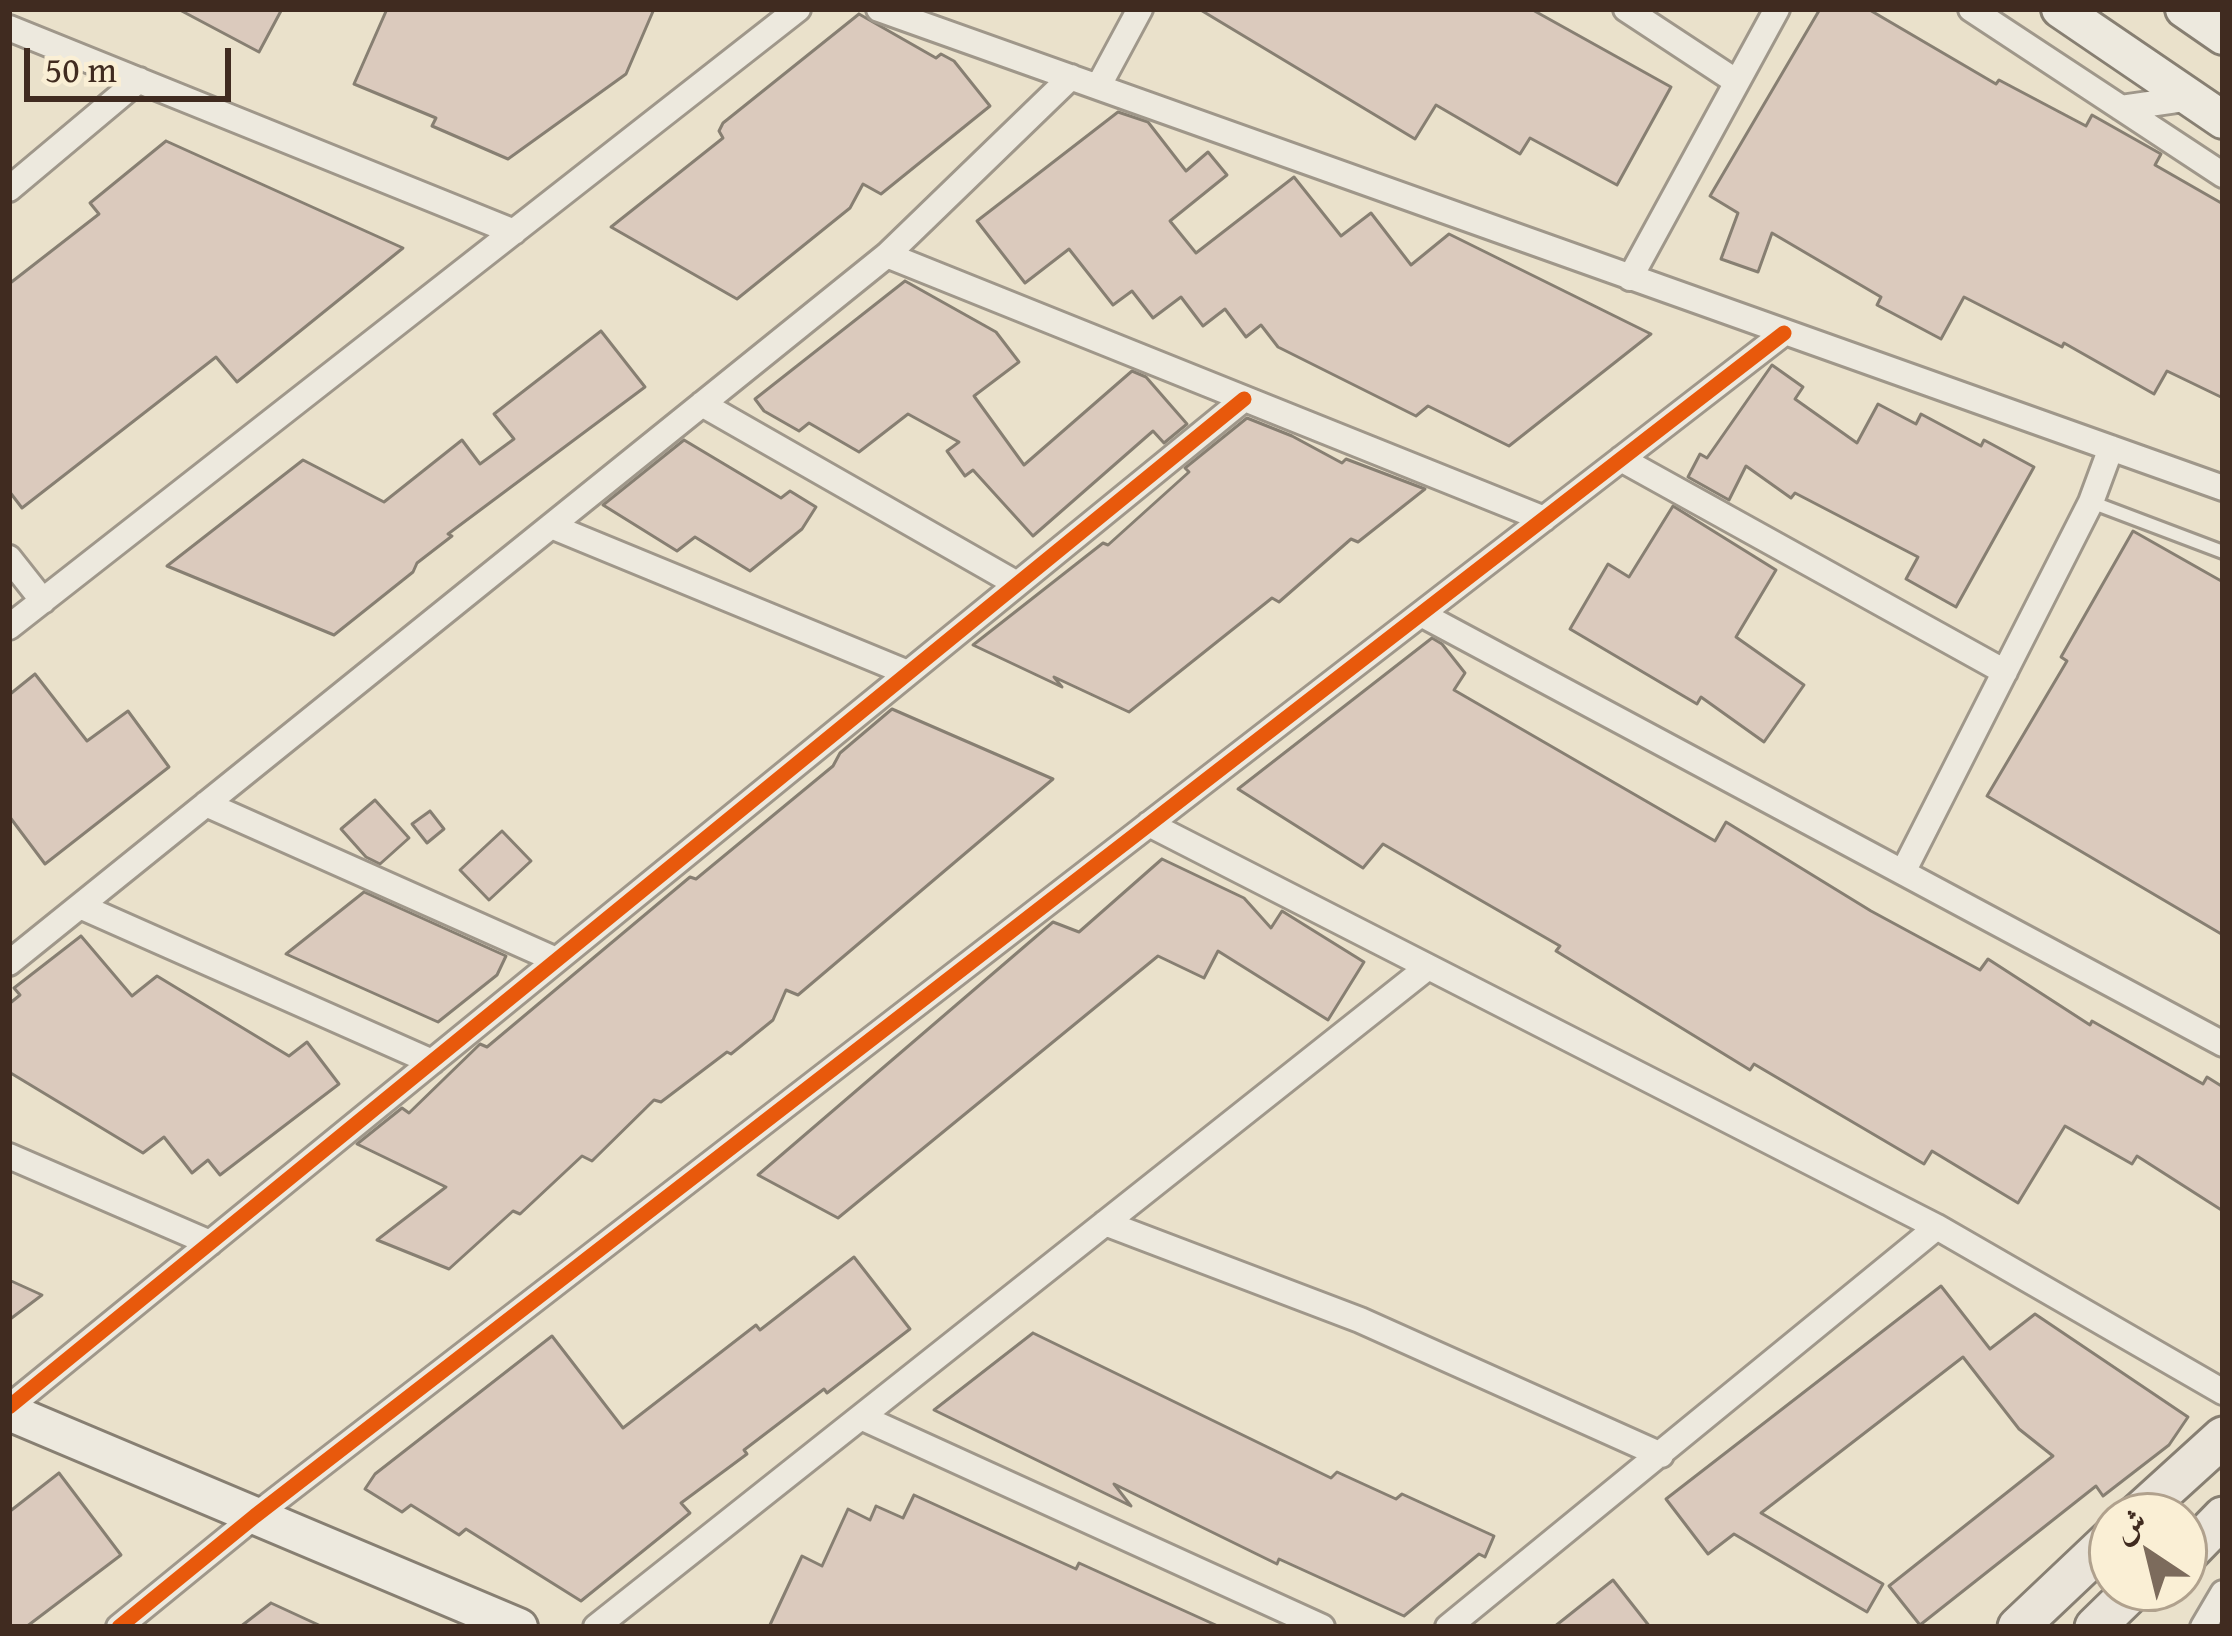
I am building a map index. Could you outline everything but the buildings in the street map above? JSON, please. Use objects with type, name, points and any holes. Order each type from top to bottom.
[{"type":"main road","points":[[2162,1492],[2223,1437]]},
{"type":"main road","points":[[2014,1627],[2088,1560]]},
{"type":"street","points":[[9,627],[798,9]]},
{"type":"street","points":[[880,9],[2223,488]]},
{"type":"street","points":[[1098,87],[1140,9]]},
{"type":"street","points":[[1626,9],[1737,82]]},
{"type":"street","points":[[1630,278],[1777,9]]},
{"type":"street","points":[[1971,9],[2223,175]]},
{"type":"street","points":[[2060,9],[2223,120]]},
{"type":"street","points":[[2184,9],[2223,36]]},
{"type":"street","points":[[9,28],[514,232]]},
{"type":"street","points":[[9,963],[886,255],[1071,77]]},
{"type":"street","points":[[9,189],[139,80]]},
{"type":"street","points":[[2121,108],[2192,98]]},
{"type":"street","points":[[886,255],[1544,519]]},
{"type":"street","points":[[119,1627],[255,1516],[1784,333]]},
{"type":"street","points":[[519,1627],[9,1410],[1244,399]]},
{"type":"street","points":[[702,404],[1017,584]]},
{"type":"street","points":[[1903,872],[2091,502],[2110,448]]},
{"type":"street","points":[[1621,459],[2005,672]]},
{"type":"street","points":[[551,526],[908,673]]},
{"type":"street","points":[[9,558],[43,601]]},
{"type":"street","points":[[1421,614],[2223,1044]]},
{"type":"street","points":[[206,804],[556,961]]},
{"type":"street","points":[[1149,824],[1936,1227],[2223,1392]]},
{"type":"street","points":[[80,906],[431,1062]]},
{"type":"street","points":[[596,1627],[1428,967]]},
{"type":"street","points":[[9,1156],[210,1243]]},
{"type":"street","points":[[1105,1223],[1360,1320],[1660,1455]]},
{"type":"street","points":[[1448,1627],[1936,1227]]},
{"type":"street","points":[[861,1417],[1322,1627]]},
{"type":"street","points":[[2203,1627],[2223,1593]]},
{"type":"lane","points":[[2091,502],[2223,552]]},
{"type":"cycle path","points":[[119,1627],[255,1516],[1784,333]]},
{"type":"cycle path","points":[[9,1407],[1244,399]]}]
